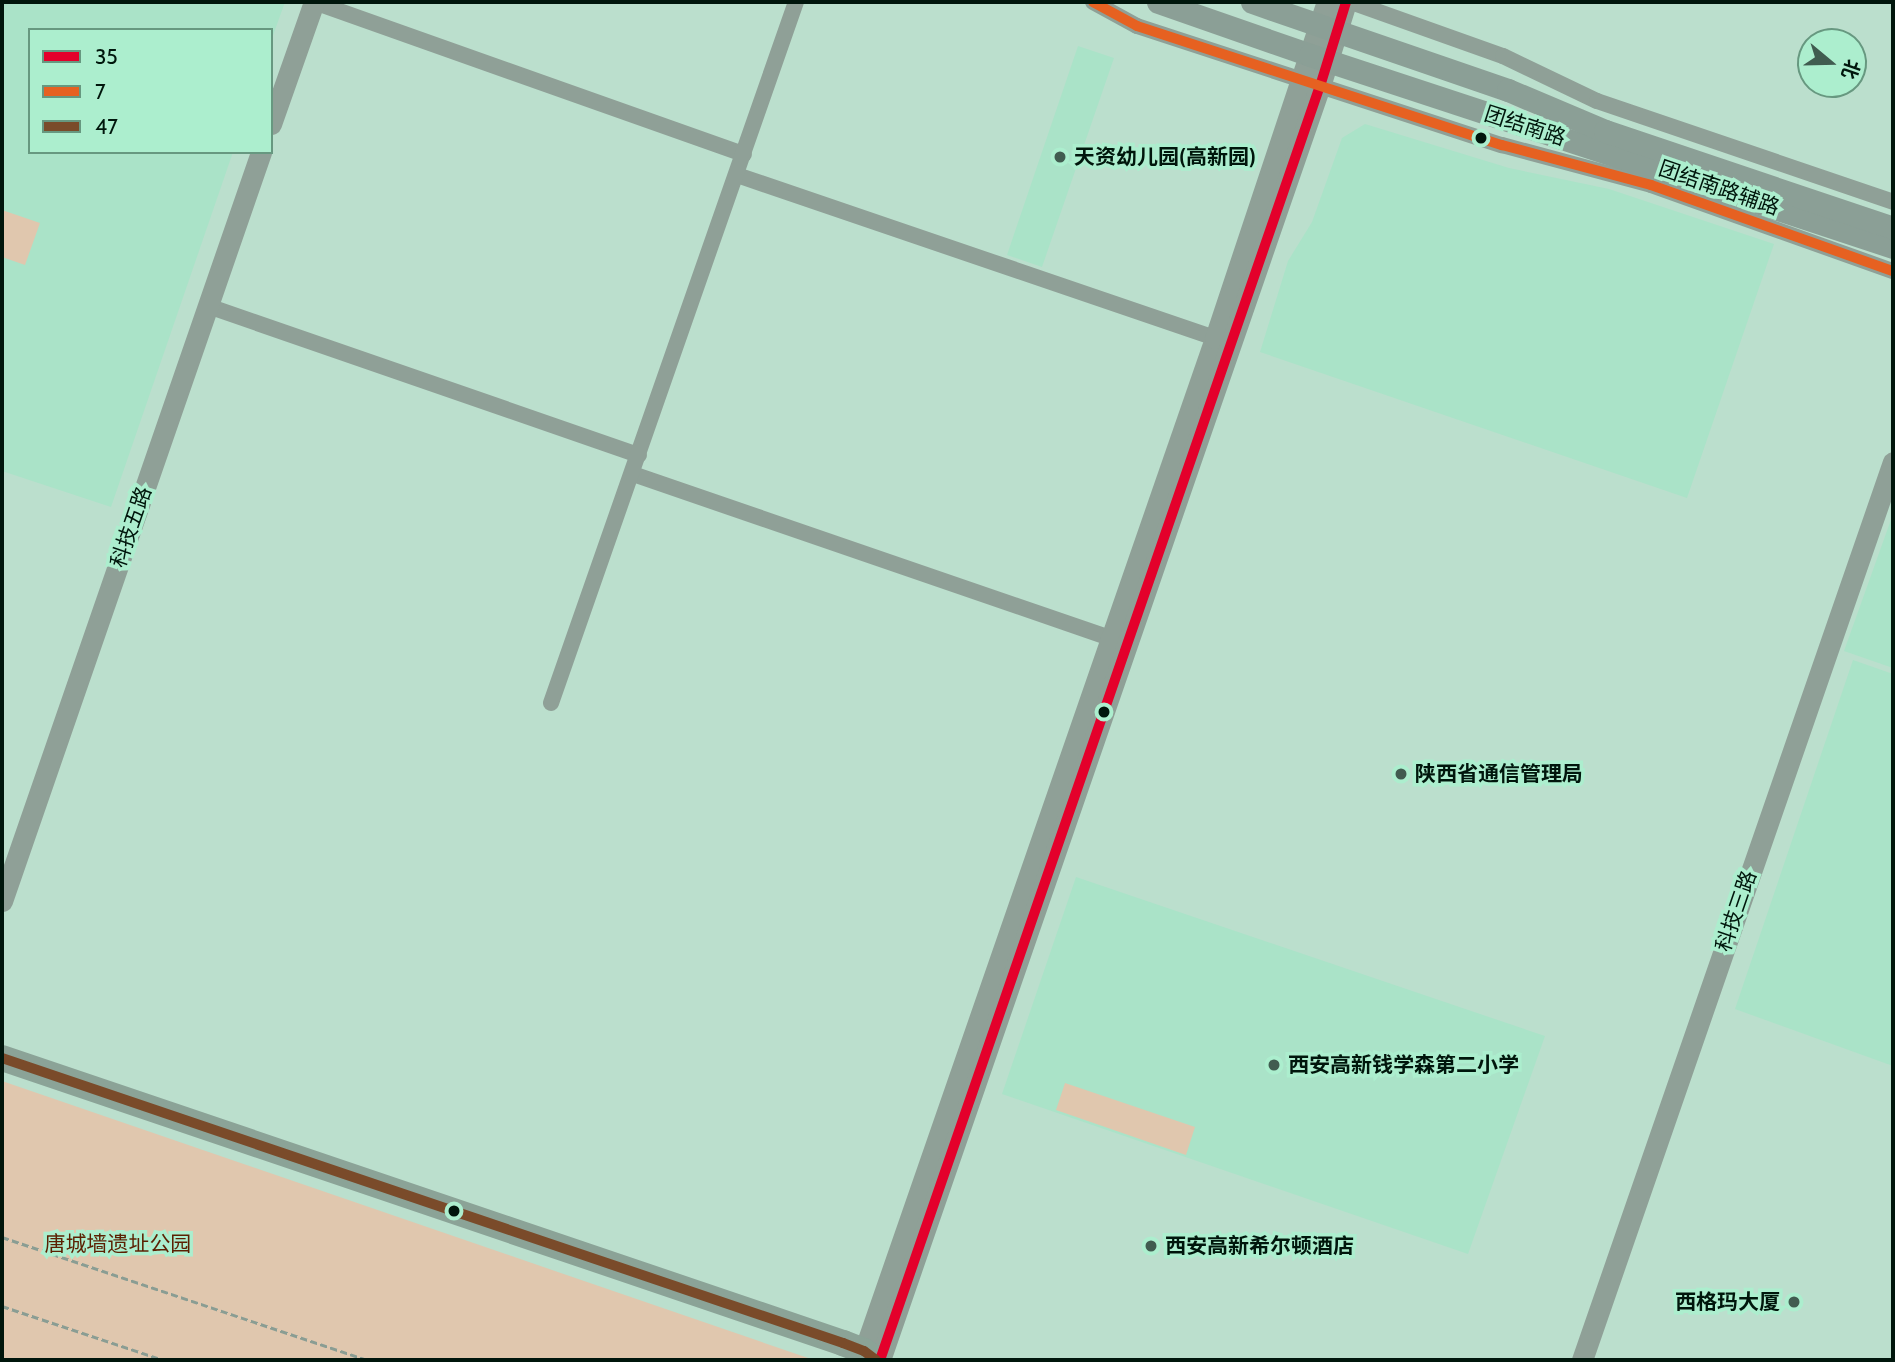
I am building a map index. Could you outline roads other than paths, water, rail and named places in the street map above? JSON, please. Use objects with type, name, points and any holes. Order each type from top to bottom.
[{"type":"main road","name":"团结南路","points":[[1158,2],[1319,58],[1893,247]]},
{"type":"main road","name":"团结南路","points":[[1252,2],[1508,90],[1605,131],[1893,228]]},
{"type":"main road","points":[[2,1058],[860,1356]]},
{"type":"street","points":[[273,118],[314,2],[744,153]]},
{"type":"street","points":[[551,703],[796,2]]},
{"type":"street","name":"团结南路辅路","points":[[1093,2],[1137,26],[1502,145],[1651,185],[1893,271]]},
{"type":"street","points":[[860,1356],[1319,58],[1328,28],[1327,2]]},
{"type":"street","points":[[1328,28],[1348,2]]},
{"type":"street","name":"团结南路辅路","points":[[1348,2],[1503,56],[1597,101],[1893,202]]},
{"type":"street","points":[[860,1356],[1215,338],[1311,81]]},
{"type":"street","name":"科技五路","points":[[2,901],[260,154]]},
{"type":"street","points":[[737,175],[1215,338]]},
{"type":"street","points":[[208,306],[639,455]]},
{"type":"street","name":"科技三路","points":[[1582,1360],[1893,462]]},
{"type":"street","points":[[633,474],[1110,638]]},
{"type":"place","name":"天资幼儿园(高新园)","points":[[1060,157]]},
{"type":"place","name":"陕西省通信管理局","points":[[1401,774]]},
{"type":"place","name":"西安高新钱学森第二小学","points":[[1274,1065]]},
{"type":"place","name":"西安高新希尔顿酒店","points":[[1151,1246]]},
{"type":"place","name":"西格玛大厦","points":[[1794,1302]]},
{"type":"park label","name":"唐城墙遗址公园","points":[[118,1244]]}]
